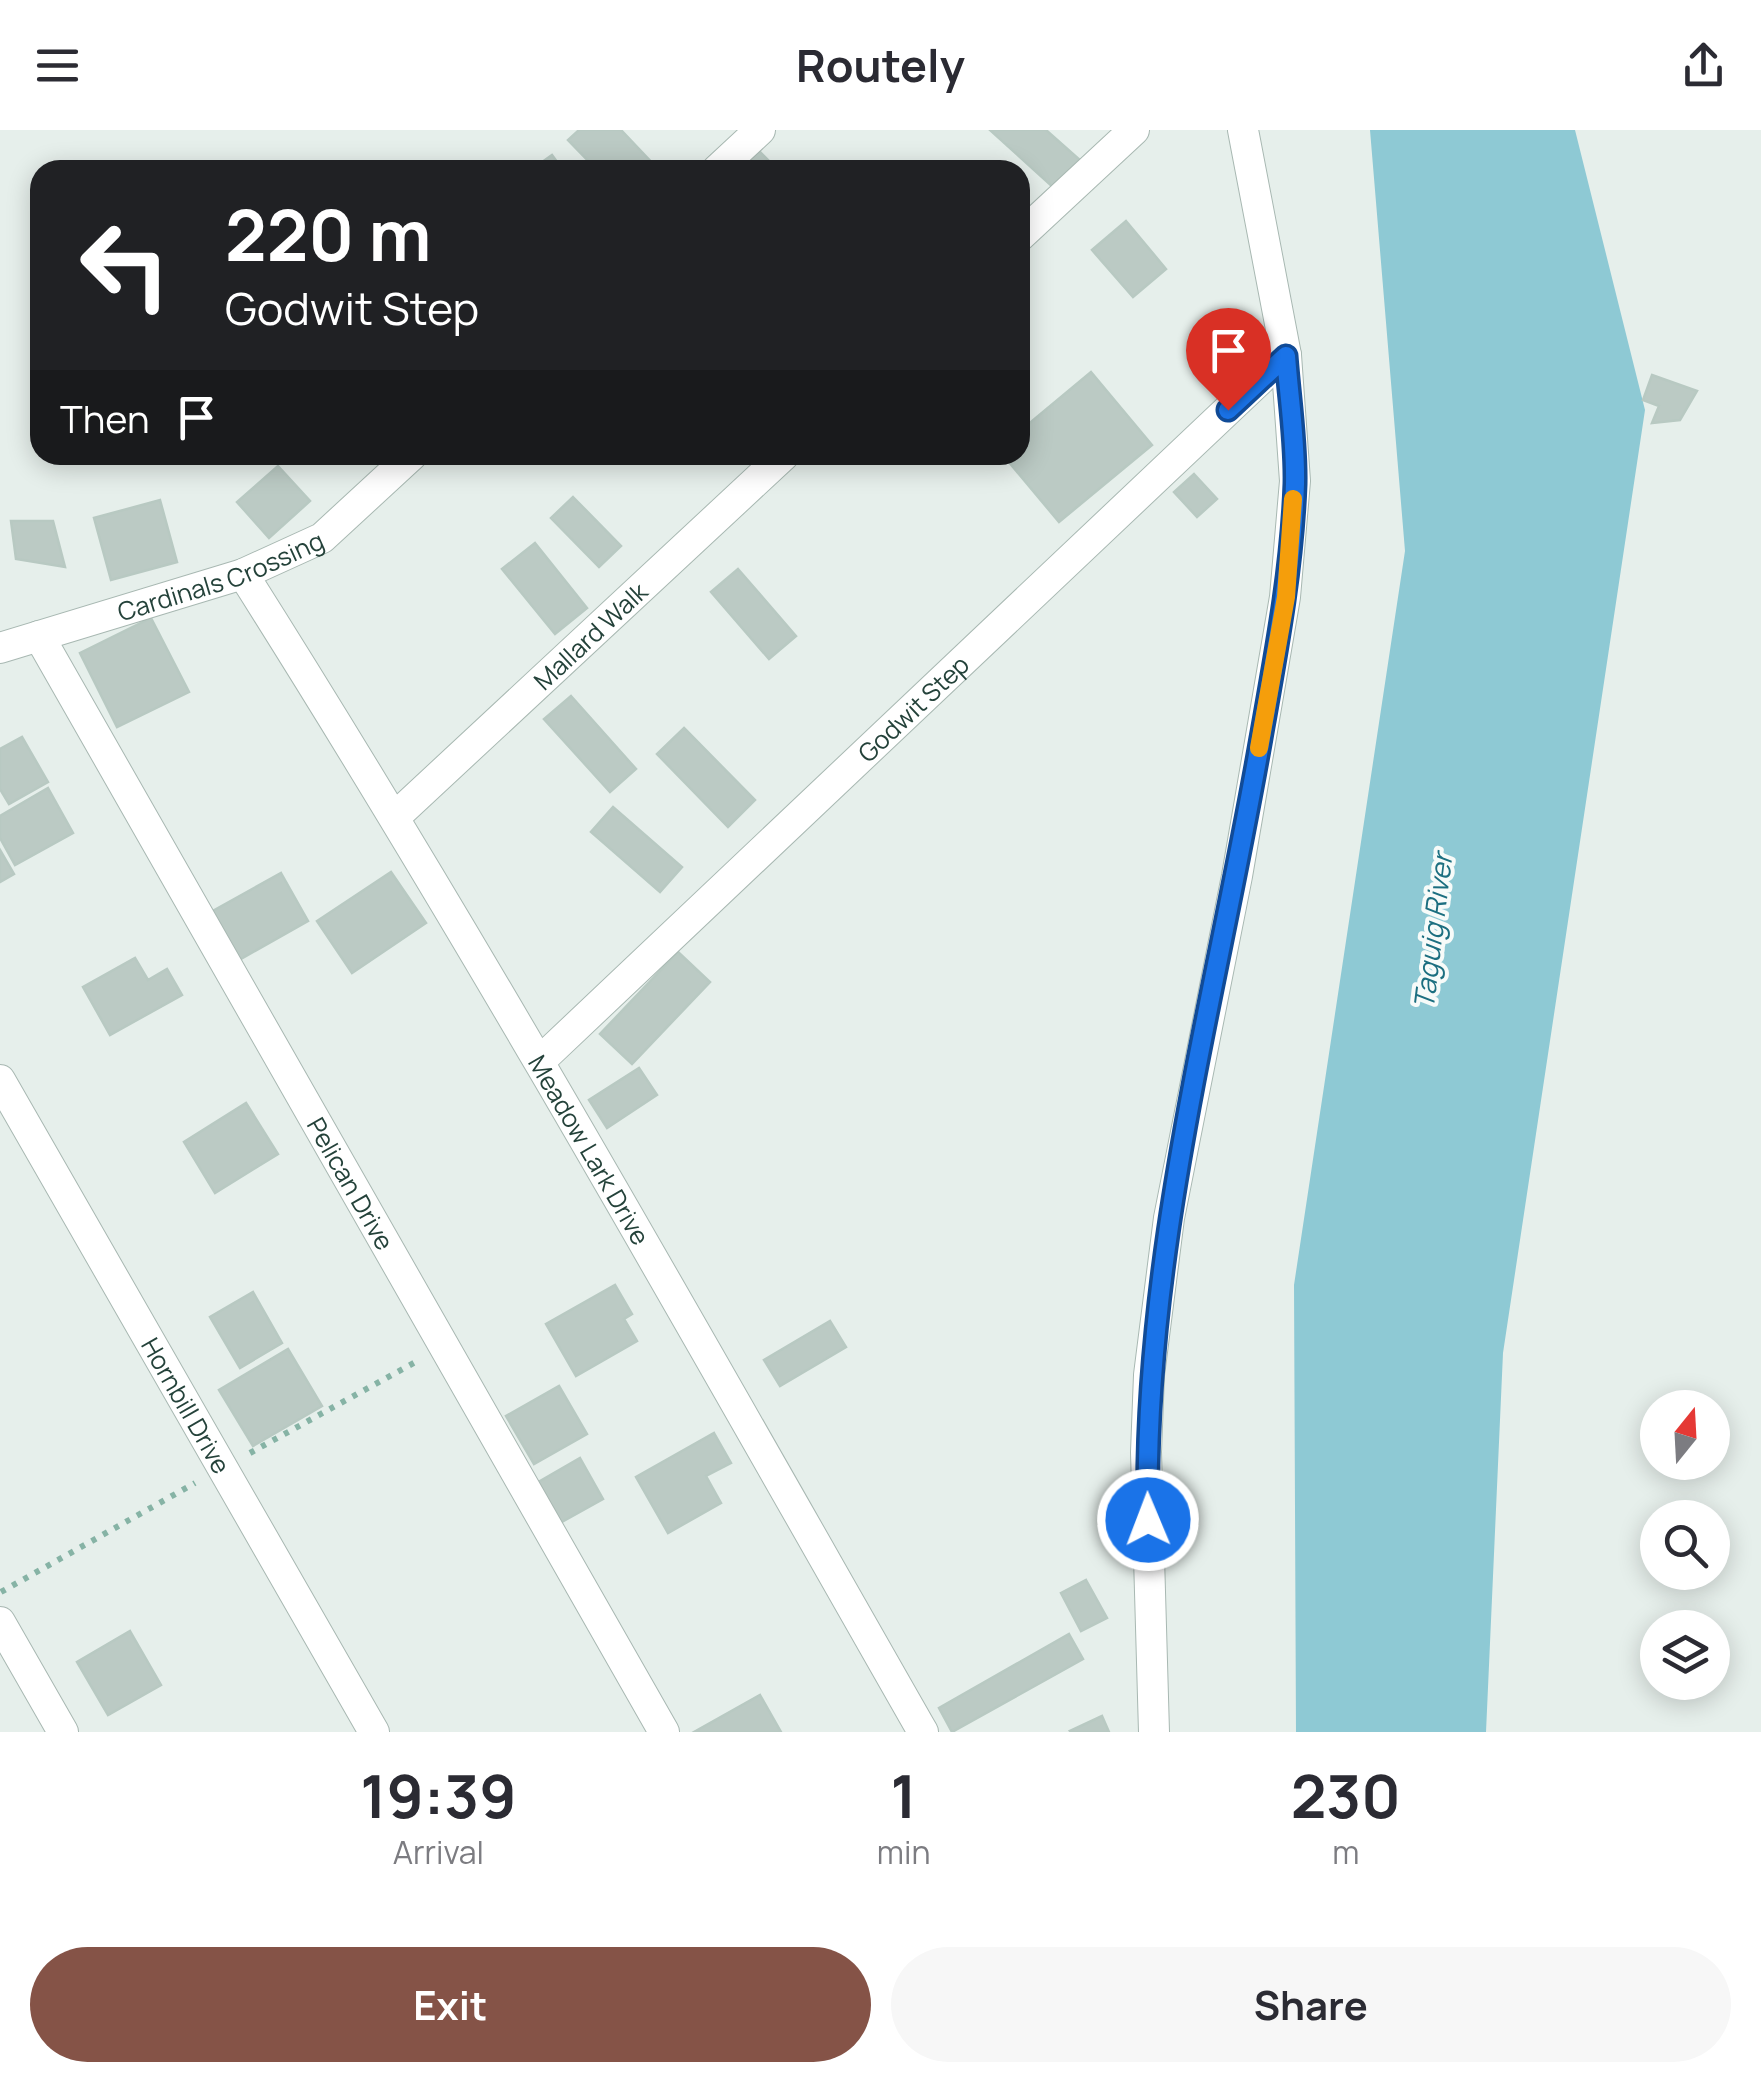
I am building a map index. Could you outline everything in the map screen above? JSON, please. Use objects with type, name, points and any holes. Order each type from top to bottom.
[{"type":"street","points":[[728,160],[760,130]]},
{"type":"street","points":[[1030,227],[1134,130]]},
{"type":"street","points":[[1154,1732],[1146,1452],[1148,1375],[1169,1218],[1237,876],[1286,597],[1295,481],[1286,356],[1243,130]]},
{"type":"street","name":"Godwit Step","points":[[540,1060],[1286,356]]},
{"type":"street","name":"Cardinals Crossing","points":[[0,648],[243,574],[322,538],[401,465]]},
{"type":"street","name":"Mallard Walk","points":[[396,816],[773,465]]},
{"type":"street","name":"Meadow Lark Drive","points":[[243,574],[396,816],[540,1060],[923,1732]]},
{"type":"street","name":"Pelican Drive","points":[[39,636],[664,1732]]},
{"type":"street","name":"Hornbill Drive","points":[[0,1080],[374,1732]]},
{"type":"street","points":[[0,1622],[63,1732]]},
{"type":"water","name":"Taguig River","points":[[1370,130],[1575,130],[1645,410],[1503,1353],[1486,1732],[1296,1732],[1294,1285],[1405,551]]},
{"type":"building","points":[[579,130],[621,130],[649,160],[587,160],[568,140]]},
{"type":"building","points":[[990,130],[1046,130],[1080,160],[1055,189],[1030,166],[1030,160],[1023,160]]},
{"type":"building","points":[[758,150],[768,160],[748,160]]},
{"type":"building","points":[[1126,221],[1166,269],[1133,297],[1092,250]]},
{"type":"building","points":[[1091,372],[1152,445],[1059,522],[1011,465],[1030,465],[1030,423]]},
{"type":"building","points":[[1652,375],[1697,391],[1680,420],[1652,423],[1659,406],[1643,400]]},
{"type":"building","points":[[278,466],[310,501],[269,538],[237,502]]},
{"type":"building","points":[[1194,474],[1217,499],[1197,517],[1174,492]]},
{"type":"building","points":[[573,497],[621,546],[599,567],[551,518]]},
{"type":"building","points":[[160,500],[177,562],[111,580],[94,518]]},
{"type":"building","points":[[11,521],[53,521],[65,567],[16,559]]},
{"type":"building","points":[[535,543],[587,608],[555,634],[502,569]]},
{"type":"building","points":[[738,569],[796,636],[769,659],[711,592]]},
{"type":"building","points":[[151,618],[189,692],[117,727],[80,653]]},
{"type":"building","points":[[571,696],[636,769],[610,792],[544,719]]},
{"type":"building","points":[[684,728],[755,800],[728,827],[657,754]]},
{"type":"building","points":[[22,737],[48,782],[9,804],[0,789],[0,749]]},
{"type":"building","points":[[48,788],[73,833],[15,865],[0,838],[0,816]]},
{"type":"building","points":[[613,807],[682,867],[660,892],[591,832]]},
{"type":"building","points":[[0,850],[14,874],[0,882]]},
{"type":"building","points":[[391,872],[426,923],[352,973],[317,921]]},
{"type":"building","points":[[281,873],[308,921],[239,960],[211,912]]},
{"type":"building","points":[[678,952],[710,982],[632,1064],[600,1034]]},
{"type":"building","points":[[135,958],[148,980],[167,969],[182,995],[110,1035],[83,987]]},
{"type":"building","points":[[639,1068],[657,1095],[607,1128],[589,1100]]},
{"type":"building","points":[[246,1103],[278,1154],[215,1193],[184,1142]]},
{"type":"building","points":[[615,1285],[632,1314],[624,1319],[637,1341],[576,1376],[546,1324]]},
{"type":"building","points":[[253,1292],[282,1343],[240,1368],[210,1317]]},
{"type":"building","points":[[830,1321],[846,1347],[780,1386],[764,1360]]},
{"type":"building","points":[[288,1349],[322,1406],[253,1446],[219,1390]]},
{"type":"building","points":[[559,1386],[587,1434],[534,1464],[506,1416]]},
{"type":"building","points":[[714,1433],[731,1463],[706,1476],[721,1503],[668,1533],[636,1477]]},
{"type":"building","points":[[580,1458],[603,1499],[558,1524],[535,1484]]},
{"type":"building","points":[[1086,1580],[1107,1618],[1081,1631],[1061,1593]]},
{"type":"building","points":[[130,1631],[161,1685],[108,1715],[77,1662]]},
{"type":"building","points":[[1069,1634],[1083,1659],[952,1732],[939,1708]]},
{"type":"building","points":[[760,1695],[781,1732],[694,1732]]},
{"type":"building","points":[[1102,1716],[1109,1732],[1070,1731]]},
{"type":"slow traffic","points":[[1259,748],[1286,597],[1293,499]]},
{"type":"route","points":[[1148,1520],[1148,1375],[1169,1218],[1237,876],[1286,597],[1295,481],[1286,356],[1228,410]]}]
